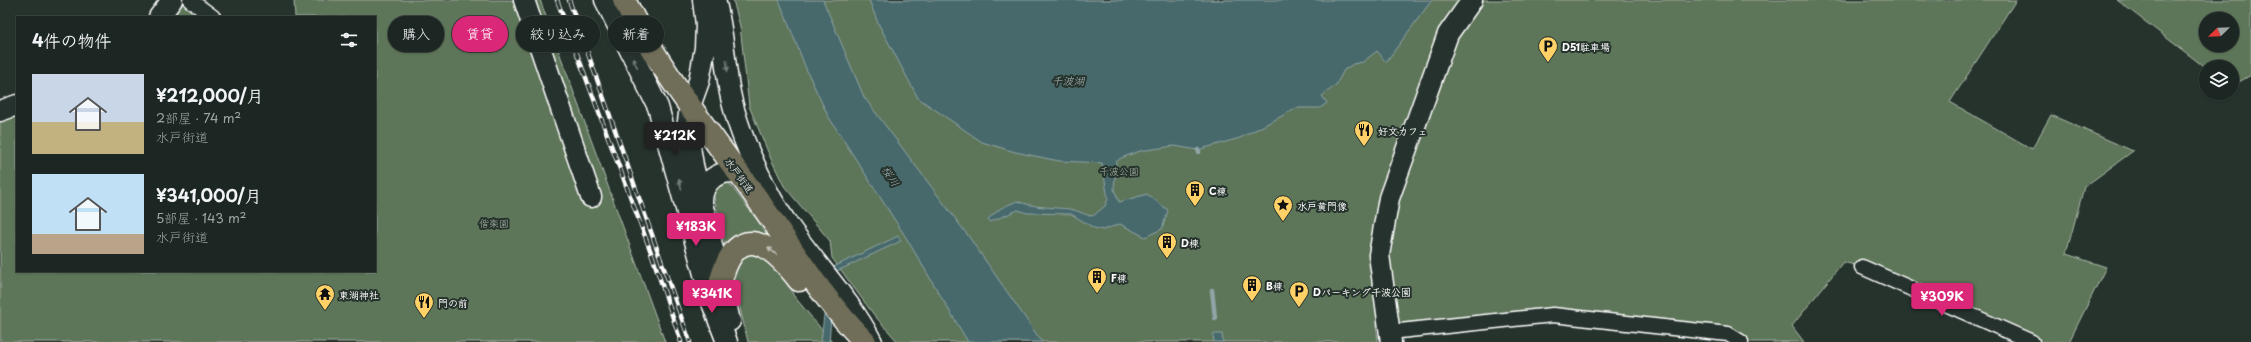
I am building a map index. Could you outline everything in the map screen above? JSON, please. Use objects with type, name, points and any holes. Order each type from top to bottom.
[{"type":"main road","name":"水戸街道","points":[[624,0],[650,47],[690,106],[819,286],[865,340]]},
{"type":"main road","points":[[721,280],[730,255],[746,244],[762,244],[770,248],[789,267],[831,320],[865,340]]},
{"type":"street","points":[[160,16],[172,0]]},
{"type":"street","points":[[190,0],[212,16]]},
{"type":"street","points":[[524,0],[591,198]]},
{"type":"street","points":[[605,0],[658,107],[712,303],[728,342]]},
{"type":"street","points":[[703,0],[706,26],[705,48],[699,82],[690,106],[687,129],[702,206],[735,342]]},
{"type":"street","points":[[715,0],[723,32],[732,101],[736,116],[756,168],[776,205],[822,271],[860,319],[865,340]]},
{"type":"street","points":[[1472,0],[1448,34],[1388,198],[1379,255],[1390,337],[1553,315],[1728,334],[1741,342]]},
{"type":"street","points":[[0,111],[16,105]]},
{"type":"street","points":[[702,206],[702,196],[710,180],[721,173],[738,173]]},
{"type":"street","points":[[1862,267],[2032,342]]},
{"type":"green space","points":[[175,0],[182,0],[205,16],[164,16]]},
{"type":"green space","name":"偕楽園","points":[[294,0],[540,0],[546,16],[516,16],[516,52],[559,52],[665,342],[0,342],[0,116],[16,109],[16,272],[376,272],[376,16],[295,16]]},
{"type":"green space","name":"千波公園","points":[[733,0],[2016,0],[1950,102],[2032,149],[2051,115],[2133,151],[2084,187],[2066,254],[2106,267],[2069,342],[2032,342],[1862,267],[1843,262],[1792,326],[1804,342],[1741,342],[1553,315],[1399,326],[1376,323],[1378,342],[898,342],[874,315],[832,258],[830,241],[784,186],[749,106],[740,26]]},
{"type":"green space","points":[[2117,0],[2251,0],[2251,75],[2239,82],[2239,60],[2199,60],[2199,63]]},
{"type":"green space","points":[[728,182],[784,255],[793,295],[832,342],[748,342],[712,189]]},
{"type":"water","name":"桜川","points":[[779,0],[823,0],[864,97],[969,237],[1042,342],[968,342],[905,236],[828,116],[807,71]]},
{"type":"water","name":"千波湖","points":[[869,0],[1432,0],[1386,62],[1377,51],[1363,62],[1353,64],[1344,70],[1336,85],[1322,96],[1327,103],[1320,108],[1297,108],[1240,138],[1198,150],[1174,146],[1140,151],[1121,158],[1116,162],[1114,189],[1119,202],[1147,194],[1168,210],[1162,229],[1145,237],[1120,224],[1103,230],[1094,228],[1071,214],[1027,213],[1018,210],[990,222],[988,219],[1001,208],[1017,201],[1037,206],[1072,210],[1093,216],[1105,206],[1108,199],[1102,163],[1059,161],[1015,152],[982,142],[918,98],[878,23]]},
{"type":"water","points":[[898,236],[901,241],[835,272],[829,342],[821,342],[829,269]]},
{"type":"water","points":[[1213,334],[1222,334],[1223,342],[1214,342]]},
{"type":"waterway","points":[[1212,290],[1215,318]]},
{"type":"railway","points":[[557,0],[652,255],[681,342]]},
{"type":"railway","points":[[569,0],[690,342]]},
{"type":"place","name":"D51駐車場","points":[[1548,63]]},
{"type":"place","name":"好文カフェ","points":[[1364,147]]},
{"type":"place","name":"C棟","points":[[1195,207]]},
{"type":"place","name":"水戸黄門像","points":[[1283,222]]},
{"type":"place","name":"D棟","points":[[1167,259]]},
{"type":"place","name":"F棟","points":[[1097,294]]},
{"type":"place","name":"B棟","points":[[1252,302]]},
{"type":"place","name":"Dパーキング千波公園","points":[[1299,308]]},
{"type":"place","name":"東湖神社","points":[[325,311]]},
{"type":"place","name":"門の前","points":[[424,319]]}]
